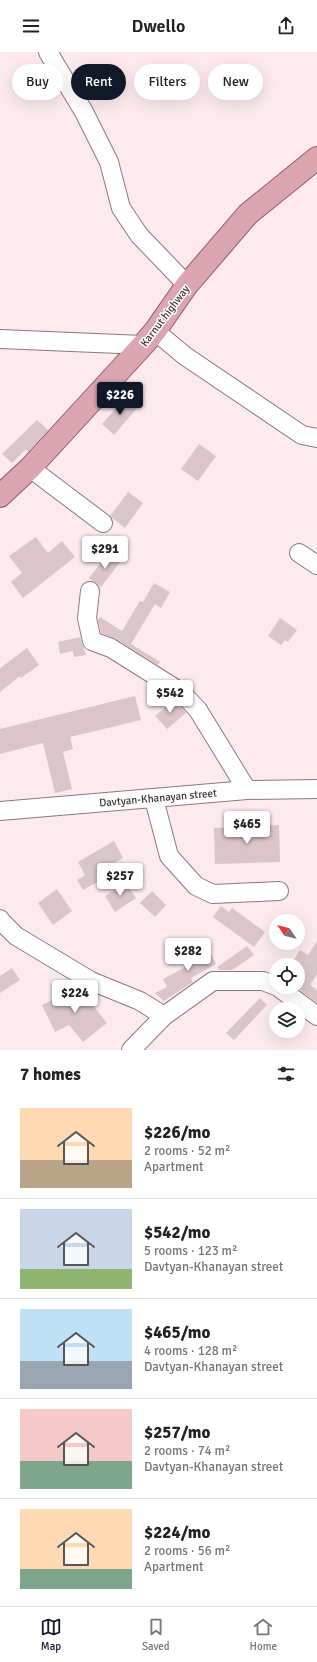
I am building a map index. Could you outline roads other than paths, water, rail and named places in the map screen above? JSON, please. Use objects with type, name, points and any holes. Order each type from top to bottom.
[{"type":"main road","name":"Karnut highway","points":[[0,496],[30,468],[149,338],[187,285],[248,214],[315,162]]},
{"type":"street","points":[[48,52],[84,112],[109,162],[121,208],[139,235],[187,285]]},
{"type":"street","points":[[1,336],[149,338],[185,356],[302,435],[317,438]]},
{"type":"street","points":[[30,468],[103,523]]},
{"type":"street","points":[[299,553],[317,565]]},
{"type":"street","points":[[90,591],[87,618],[92,641],[111,648],[181,692],[198,710],[247,790]]},
{"type":"street","name":"Davtyan-Khanayan street","points":[[0,811],[247,790],[317,789]]},
{"type":"street","points":[[154,799],[169,856],[196,886],[213,894],[280,891]]},
{"type":"street","points":[[0,919],[16,936],[91,982],[140,1001],[164,1016]]},
{"type":"street","points":[[131,1050],[164,1016],[213,981],[263,981],[269,983]]},
{"type":"street","points":[[288,994],[317,1016]]}]
